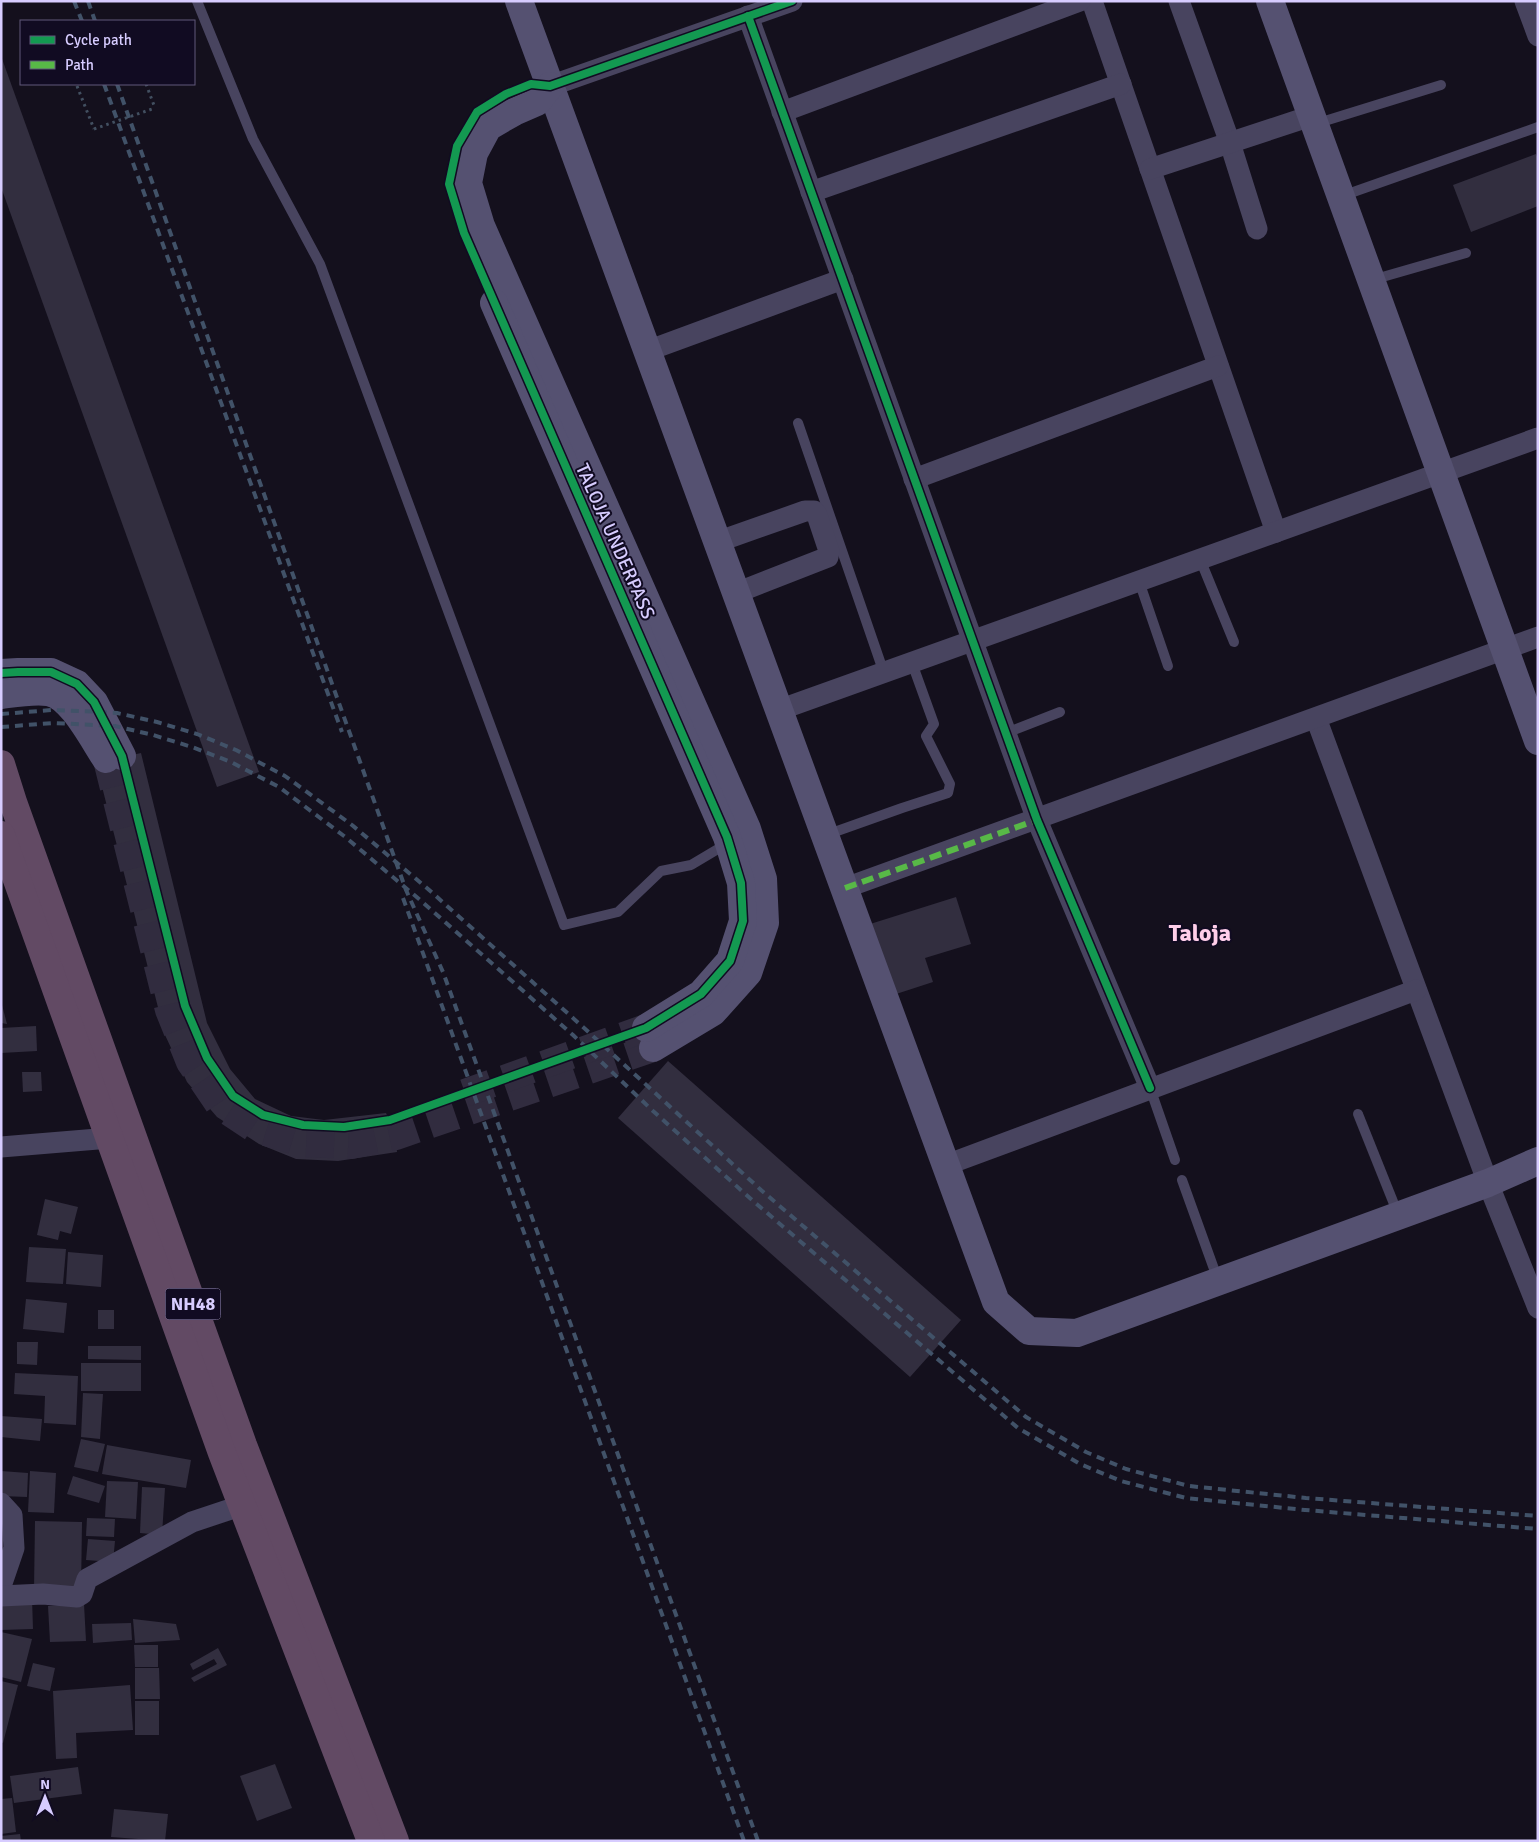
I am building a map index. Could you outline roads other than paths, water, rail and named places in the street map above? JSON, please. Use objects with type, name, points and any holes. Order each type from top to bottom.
[{"type":"highway","name":"NH48","points":[[1,764],[243,1445],[395,1841]]},
{"type":"highway","name":"NH48","points":[[1,835],[222,1453],[372,1841]]},
{"type":"street","points":[[519,1],[996,1302],[1029,1331],[1077,1333],[1488,1183],[1538,1162]]},
{"type":"street","points":[[550,86],[792,1]]},
{"type":"street","points":[[782,112],[1080,1]]},
{"type":"street","points":[[1092,1],[1276,532]]},
{"type":"street","points":[[1178,1],[1230,142],[1257,229]]},
{"type":"street","points":[[1270,1],[1538,740]]},
{"type":"street","points":[[1526,1],[1538,36]]},
{"type":"street","points":[[748,16],[1037,820],[1150,1088]]},
{"type":"street","name":"TALOJA UNDERPASS","points":[[531,84],[550,86],[537,102],[514,112],[488,127],[474,153],[468,183],[481,226],[747,829],[763,879],[765,923],[748,973],[713,1012],[649,1038],[702,994],[730,961],[743,921],[741,883],[729,842],[464,233],[449,184],[457,146],[477,112],[506,94],[531,84]]},
{"type":"street","points":[[811,192],[1121,84]]},
{"type":"street","points":[[1150,169],[1230,142],[1312,120]]},
{"type":"street","points":[[647,350],[843,279]]},
{"type":"street","points":[[914,479],[1218,366]]},
{"type":"street","points":[[779,710],[1538,438]]},
{"type":"street","points":[[717,542],[805,511],[814,511],[817,515],[829,551],[828,557],[736,593]]},
{"type":"street","points":[[845,888],[1538,637]]},
{"type":"street","points":[[1,673],[51,672],[77,684],[94,702],[115,758],[64,699],[50,692],[25,692],[1,695]]},
{"type":"street","points":[[1316,718],[1488,1183],[1538,1308]]},
{"type":"street","points":[[946,1165],[1416,990]]},
{"type":"street","points":[[1,1147],[110,1138]]},
{"type":"street","points":[[1,1503],[12,1515],[14,1548],[1,1586]]},
{"type":"street","points":[[1,1596],[43,1594],[77,1597],[82,1594],[86,1579],[192,1522],[243,1505]]},
{"type":"lane","points":[[197,1],[253,139],[320,264],[564,925],[618,912],[661,871],[691,865],[729,842]]},
{"type":"lane","points":[[1312,120],[1441,85]]},
{"type":"lane","points":[[1341,196],[1538,127]]},
{"type":"lane","points":[[1371,280],[1466,253]]},
{"type":"lane","points":[[798,423],[884,673]]},
{"type":"lane","points":[[1200,559],[1234,642]]},
{"type":"lane","points":[[1139,581],[1168,666]]},
{"type":"lane","points":[[825,836],[948,793],[950,784],[926,736],[934,724],[912,662]]},
{"type":"lane","points":[[1006,733],[1060,712]]},
{"type":"lane","points":[[1150,1088],[1175,1160]]},
{"type":"lane","points":[[1358,1114],[1399,1215]]},
{"type":"lane","points":[[1182,1180],[1219,1281]]},
{"type":"tunnel","points":[[107,760],[169,1010],[190,1062],[220,1106],[255,1129],[302,1143],[351,1145],[396,1136],[653,1048]]},
{"type":"tunnel","points":[[465,1093],[646,1028]]},
{"type":"railway","points":[[74,1],[82,20]]},
{"type":"railway","points":[[88,1],[95,20]]},
{"type":"railway","points":[[104,85],[342,732]]},
{"type":"railway","points":[[117,85],[406,890],[443,972],[758,1841]]},
{"type":"railway","points":[[1,714],[52,710],[117,713],[197,734],[236,750],[285,776],[352,825],[428,889],[583,1027],[761,1190],[1026,1417],[1086,1452],[1126,1469],[1189,1486],[1306,1498],[1538,1516]]},
{"type":"railway","points":[[1,727],[53,723],[115,726],[192,747],[231,762],[279,787],[344,836],[419,899],[573,1035],[653,1111],[752,1200],[1018,1428],[1080,1464],[1121,1481],[1186,1498],[1305,1510],[1538,1529]]},
{"type":"railway","points":[[403,898],[744,1841]]},
{"type":"district","name":"Taloja","points":[[1200,933]]}]
